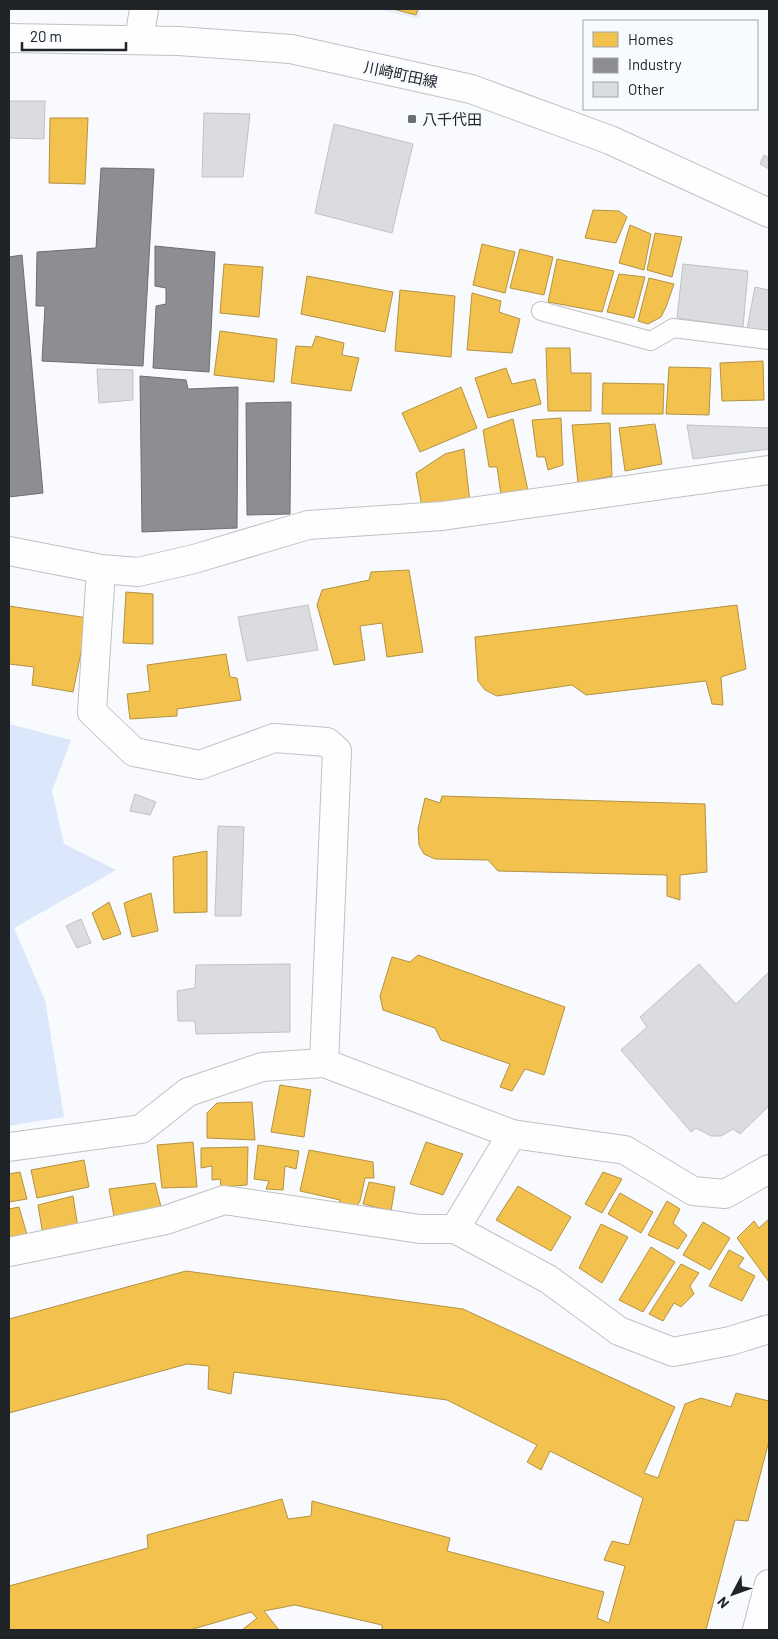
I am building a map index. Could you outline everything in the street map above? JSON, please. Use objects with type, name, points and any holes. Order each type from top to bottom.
[{"type":"street","points":[[139,40],[144,9]]},
{"type":"street","name":"川崎町田線","points":[[9,38],[178,41],[291,49],[472,89],[610,140],[769,213]]},
{"type":"street","points":[[9,551],[101,569],[138,572],[194,559],[308,525],[442,516],[769,470]]},
{"type":"street","points":[[101,569],[92,712],[134,752],[200,765],[274,738],[327,742],[337,751],[324,1063]]},
{"type":"street","points":[[9,1147],[141,1129],[188,1092],[262,1067],[324,1063],[512,1134],[625,1150],[693,1191],[725,1194],[769,1169]]},
{"type":"street","points":[[455,1229],[512,1134]]},
{"type":"street","points":[[9,1252],[166,1220],[224,1200],[420,1229],[455,1229],[548,1279],[619,1331],[673,1352],[730,1341],[769,1329]]},
{"type":"street","points":[[757,1630],[769,1584]]},
{"type":"lane","points":[[541,311],[650,341],[673,328],[769,340]]},
{"type":"shaded area","points":[[377,9],[421,9],[419,19]]},
{"type":"shaded area","points":[[9,724],[71,740],[52,791],[64,844],[116,870],[14,928],[45,1000],[64,1117],[9,1126]]},
{"type":"building: Homes","points":[[393,9],[418,9],[416,15]]},
{"type":"building: Homes","points":[[50,118],[88,118],[85,184],[49,183]]},
{"type":"building: Homes","points":[[593,210],[619,211],[627,217],[616,243],[585,238]]},
{"type":"building: Homes","points":[[630,225],[651,234],[644,270],[619,263]]},
{"type":"building: Homes","points":[[655,233],[682,237],[672,277],[647,270]]},
{"type":"building: Homes","points":[[482,244],[515,252],[505,293],[473,285]]},
{"type":"building: Homes","points":[[520,249],[553,257],[544,295],[510,288]]},
{"type":"building: Homes","points":[[557,259],[614,271],[602,312],[548,302]]},
{"type":"building: Homes","points":[[224,264],[263,267],[259,317],[220,313]]},
{"type":"building: Homes","points":[[619,274],[645,277],[634,318],[607,312]]},
{"type":"building: Homes","points":[[307,276],[393,292],[385,332],[301,314]]},
{"type":"building: Homes","points":[[649,278],[674,284],[661,317],[648,324],[638,321]]},
{"type":"building: Homes","points":[[400,290],[455,296],[451,357],[395,351]]},
{"type":"building: Homes","points":[[472,293],[501,301],[499,312],[520,319],[512,353],[467,350]]},
{"type":"building: Homes","points":[[220,331],[277,339],[274,382],[214,375]]},
{"type":"building: Homes","points":[[316,336],[344,343],[342,355],[359,358],[351,391],[291,383],[296,346],[312,347]]},
{"type":"building: Homes","points":[[546,348],[570,348],[571,373],[591,373],[591,411],[548,411]]},
{"type":"building: Homes","points":[[763,361],[764,400],[722,401],[720,363]]},
{"type":"building: Homes","points":[[669,367],[711,368],[709,415],[666,414]]},
{"type":"building: Homes","points":[[506,368],[512,384],[535,379],[541,404],[488,418],[475,378]]},
{"type":"building: Homes","points":[[603,383],[664,384],[663,414],[602,414]]},
{"type":"building: Homes","points":[[461,387],[477,428],[420,452],[402,413]]},
{"type":"building: Homes","points":[[561,418],[563,465],[548,470],[545,457],[537,457],[532,420]]},
{"type":"building: Homes","points":[[513,419],[528,491],[501,495],[497,467],[489,467],[483,430]]},
{"type":"building: Homes","points":[[610,423],[612,476],[578,483],[572,425]]},
{"type":"building: Homes","points":[[655,424],[662,464],[625,471],[619,428]]},
{"type":"building: Homes","points":[[464,449],[470,503],[422,507],[416,473],[445,454]]},
{"type":"building: Homes","points":[[409,570],[423,652],[387,657],[382,623],[360,626],[365,660],[334,665],[317,605],[322,590],[369,580],[371,572]]},
{"type":"building: Homes","points":[[126,592],[153,594],[153,644],[123,643]]},
{"type":"building: Homes","points":[[737,605],[746,669],[721,677],[723,705],[712,704],[706,681],[586,695],[572,685],[497,696],[485,690],[478,681],[475,637]]},
{"type":"building: Homes","points":[[9,606],[88,618],[73,692],[32,685],[34,667],[9,664]]},
{"type":"building: Homes","points":[[226,654],[230,677],[237,678],[241,700],[177,709],[177,716],[130,719],[127,694],[150,691],[147,665]]},
{"type":"building: Homes","points":[[442,796],[705,804],[707,872],[680,875],[680,900],[667,896],[667,875],[498,871],[488,860],[435,859],[424,854],[419,845],[418,829],[425,798],[440,803]]},
{"type":"building: Homes","points":[[207,851],[207,912],[174,913],[173,857]]},
{"type":"building: Homes","points":[[151,893],[158,931],[132,937],[124,903]]},
{"type":"building: Homes","points":[[109,902],[121,934],[103,940],[92,913]]},
{"type":"building: Homes","points":[[418,955],[565,1007],[544,1075],[525,1069],[512,1091],[500,1087],[510,1064],[441,1040],[435,1028],[383,1010],[380,996],[392,957],[410,962]]},
{"type":"building: Homes","points":[[280,1085],[311,1090],[304,1137],[271,1132]]},
{"type":"building: Homes","points":[[252,1102],[255,1140],[207,1138],[207,1113],[217,1103]]},
{"type":"building: Homes","points":[[193,1142],[197,1187],[162,1188],[157,1145]]},
{"type":"building: Homes","points":[[426,1142],[463,1154],[443,1195],[410,1184]]},
{"type":"building: Homes","points":[[258,1145],[299,1151],[296,1169],[285,1166],[283,1190],[266,1189],[269,1181],[254,1179]]},
{"type":"building: Homes","points":[[248,1147],[247,1185],[221,1187],[220,1179],[212,1180],[212,1166],[201,1168],[201,1148]]},
{"type":"building: Homes","points":[[309,1150],[373,1162],[374,1178],[365,1178],[360,1201],[354,1211],[339,1208],[340,1200],[300,1191]]},
{"type":"building: Homes","points":[[84,1160],[89,1187],[37,1198],[31,1170]]},
{"type":"building: Homes","points":[[20,1172],[27,1199],[9,1202],[9,1174]]},
{"type":"building: Homes","points":[[603,1172],[622,1179],[602,1213],[585,1204]]},
{"type":"building: Homes","points":[[369,1182],[395,1187],[391,1211],[363,1204]]},
{"type":"building: Homes","points":[[155,1183],[162,1211],[115,1222],[109,1189]]},
{"type":"building: Homes","points":[[518,1186],[571,1217],[551,1251],[496,1220]]},
{"type":"building: Homes","points":[[620,1193],[653,1212],[641,1233],[608,1214]]},
{"type":"building: Homes","points":[[73,1196],[78,1228],[43,1235],[38,1205]]},
{"type":"building: Homes","points":[[667,1201],[680,1209],[673,1223],[687,1235],[678,1249],[648,1235]]},
{"type":"building: Homes","points":[[19,1207],[28,1238],[9,1241],[9,1209]]},
{"type":"building: Homes","points":[[769,1219],[769,1282],[737,1238],[754,1221],[759,1228]]},
{"type":"building: Homes","points":[[703,1222],[730,1238],[710,1270],[683,1255]]},
{"type":"building: Homes","points":[[601,1224],[628,1237],[602,1283],[579,1268]]},
{"type":"building: Homes","points":[[651,1247],[675,1262],[643,1312],[619,1300]]},
{"type":"building: Homes","points":[[729,1250],[744,1258],[738,1267],[755,1276],[742,1301],[709,1286]]},
{"type":"building: Homes","points":[[681,1264],[699,1273],[690,1286],[694,1294],[681,1307],[674,1303],[663,1321],[649,1314]]},
{"type":"building: Homes","points":[[186,1271],[463,1309],[675,1407],[644,1473],[658,1478],[685,1404],[701,1398],[731,1407],[736,1393],[769,1401],[769,1441],[748,1521],[735,1520],[706,1630],[382,1630],[382,1625],[295,1605],[264,1611],[279,1630],[242,1630],[257,1618],[251,1612],[190,1630],[9,1630],[9,1586],[148,1548],[147,1535],[282,1499],[288,1519],[311,1516],[312,1501],[450,1538],[447,1551],[604,1592],[597,1618],[609,1623],[625,1566],[604,1560],[612,1541],[629,1545],[643,1498],[550,1451],[541,1470],[527,1462],[537,1445],[447,1400],[234,1372],[231,1394],[208,1389],[209,1366],[187,1364],[9,1413],[9,1319]]},
{"type":"building: Industry","points":[[101,168],[154,169],[143,366],[42,361],[45,306],[36,306],[37,252],[96,248]]},
{"type":"building: Industry","points":[[155,246],[215,252],[209,372],[153,368],[156,306],[166,304],[166,288],[155,286]]},
{"type":"building: Industry","points":[[22,255],[43,493],[9,497],[9,257]]},
{"type":"building: Industry","points":[[140,376],[186,380],[188,389],[238,387],[237,528],[142,532]]},
{"type":"building: Industry","points":[[291,402],[290,514],[247,515],[246,403]]},
{"type":"building: Other","points":[[9,101],[45,101],[44,139],[9,138]]},
{"type":"building: Other","points":[[204,113],[250,114],[243,177],[202,177]]},
{"type":"building: Other","points":[[334,124],[413,144],[392,233],[315,213]]},
{"type":"building: Other","points":[[764,155],[769,158],[769,169],[760,164]]},
{"type":"building: Other","points":[[683,264],[748,271],[743,327],[677,318]]},
{"type":"building: Other","points":[[755,287],[769,290],[769,332],[747,329]]},
{"type":"building: Other","points":[[97,369],[133,370],[133,400],[99,403]]},
{"type":"building: Other","points":[[687,425],[769,428],[769,449],[693,459]]},
{"type":"building: Other","points":[[308,605],[318,650],[247,661],[238,617]]},
{"type":"building: Other","points":[[135,794],[156,802],[150,815],[130,811]]},
{"type":"building: Other","points":[[218,826],[244,827],[241,916],[215,916]]},
{"type":"building: Other","points":[[81,919],[91,943],[77,948],[66,926]]},
{"type":"building: Other","points":[[290,964],[290,1032],[196,1034],[195,1021],[178,1021],[177,991],[195,988],[196,965]]},
{"type":"building: Other","points":[[699,964],[736,1004],[769,972],[769,1106],[740,1134],[733,1129],[721,1136],[711,1136],[696,1128],[691,1132],[621,1050],[647,1027],[640,1017]]},
{"type":"place","name":"八千代田","points":[[412,119]]}]
